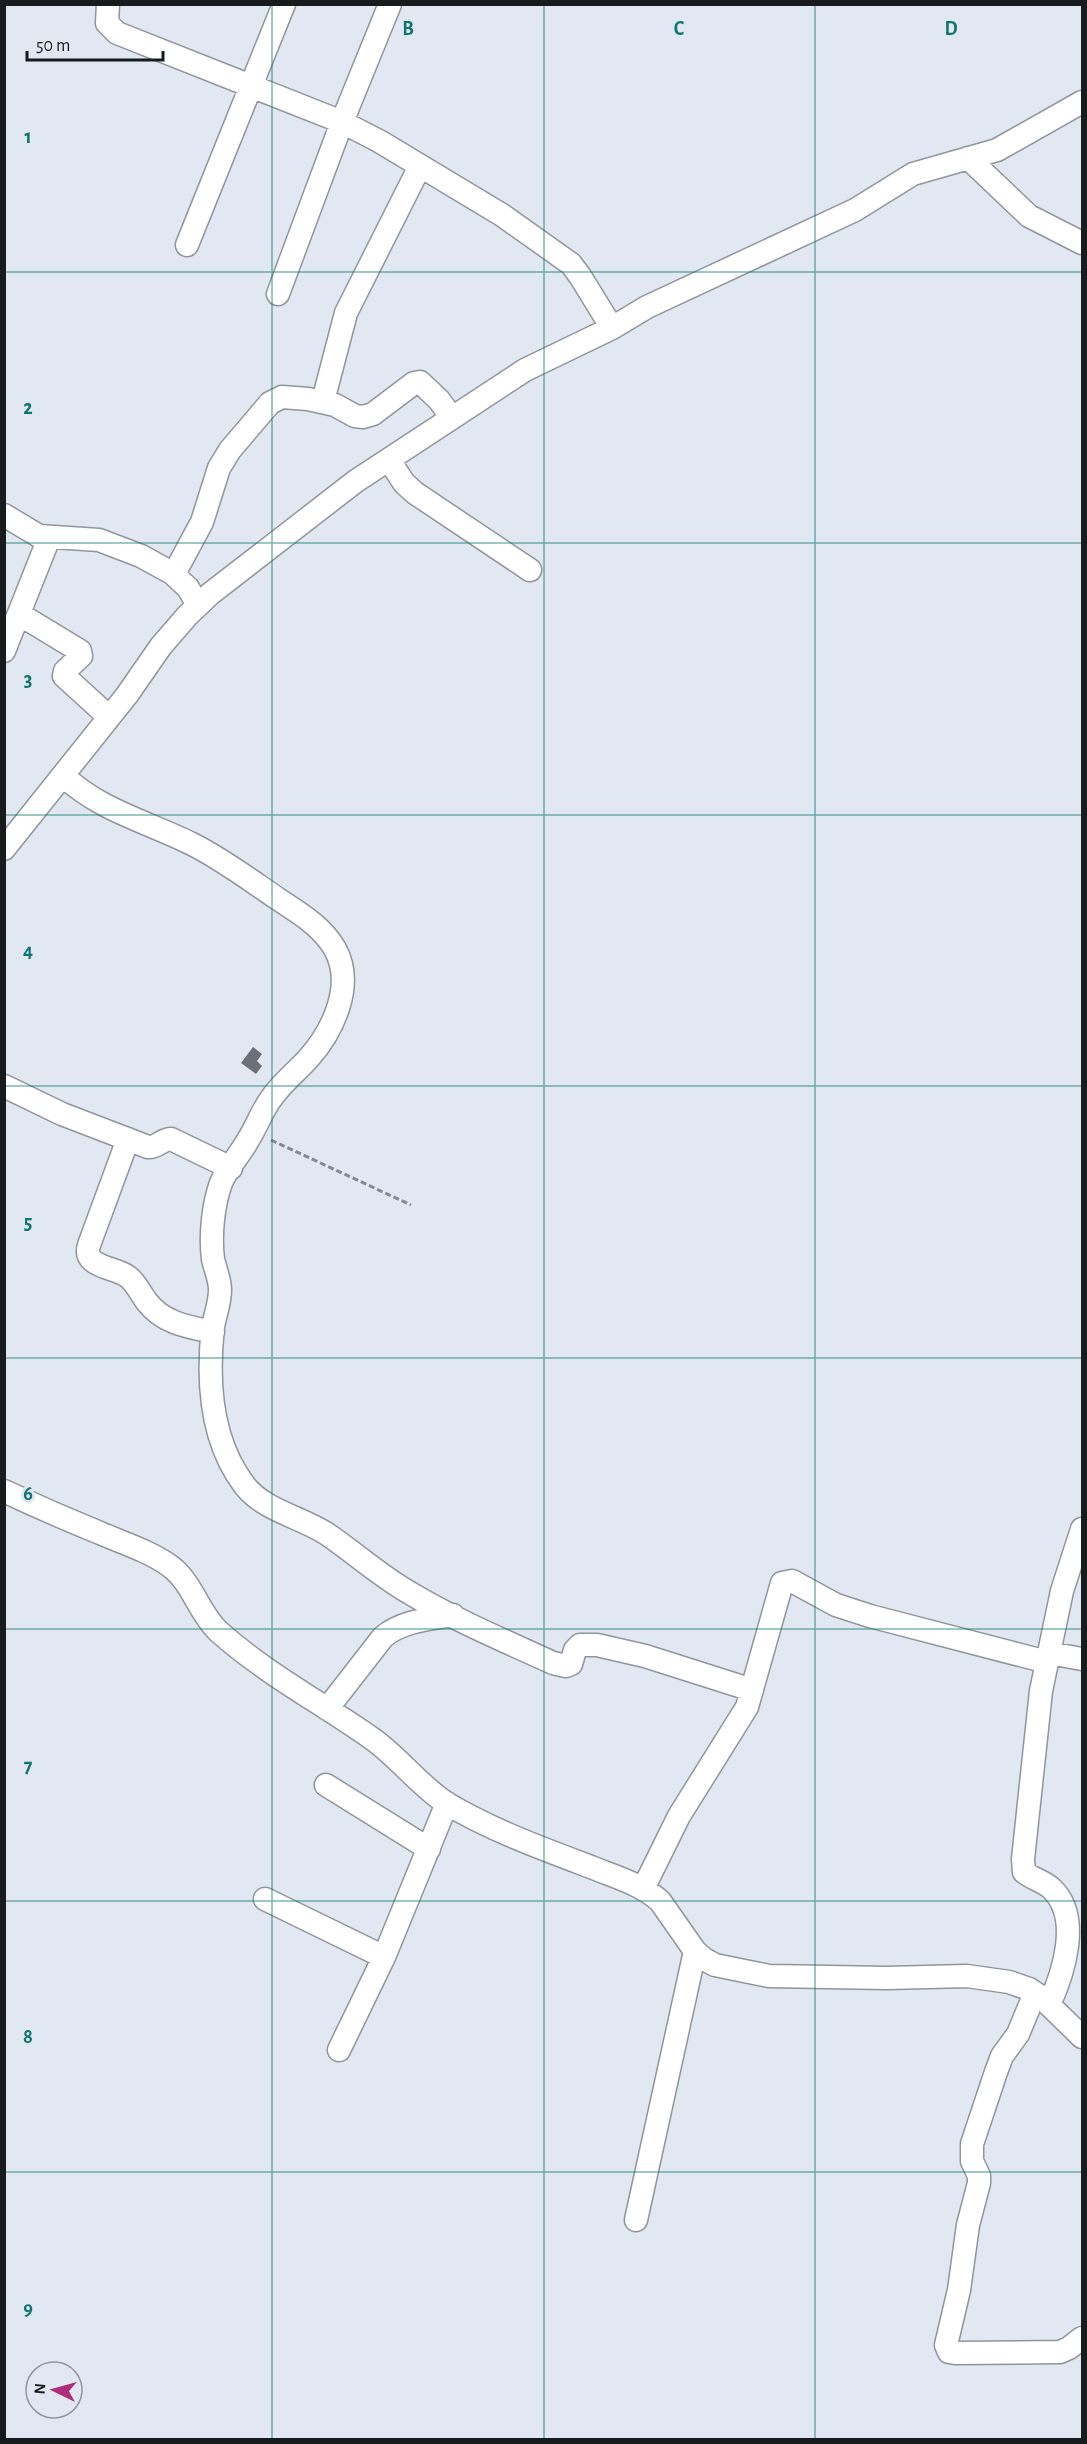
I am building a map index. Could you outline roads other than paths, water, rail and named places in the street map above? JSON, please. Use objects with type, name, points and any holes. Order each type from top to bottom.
[{"type":"street","points":[[108,4],[107,23],[117,33],[361,130],[510,221],[571,264],[612,328]]},
{"type":"street","points":[[187,245],[284,4]]},
{"type":"street","points":[[278,294],[342,122],[390,4]]},
{"type":"street","points":[[184,586],[356,482],[525,370],[612,328],[647,307],[855,210],[913,174],[997,150],[1083,102]]},
{"type":"street","points":[[968,158],[1029,216],[1083,243]]},
{"type":"street","points":[[323,401],[346,313],[420,166]]},
{"type":"street","points":[[4,849],[64,776],[103,712],[160,646],[184,586],[219,468],[255,418],[270,403],[282,397],[323,401],[359,417],[368,417],[414,383],[423,383],[452,418]]},
{"type":"street","points":[[389,460],[404,483],[415,493],[530,570]]},
{"type":"street","points":[[4,515],[24,529],[49,538],[99,540],[141,556],[184,586]]},
{"type":"street","points":[[4,651],[49,538]]},
{"type":"street","points":[[19,614],[80,651],[81,656],[64,674],[103,712]]},
{"type":"street","points":[[64,776],[87,796],[195,845],[312,922],[324,933],[335,949],[341,964],[343,984],[339,1007],[328,1032],[310,1057],[275,1093],[220,1186],[214,1224],[213,1257],[220,1294],[213,1332],[211,1381],[216,1423],[225,1449],[245,1486],[256,1497],[325,1532],[412,1594],[561,1666],[571,1664],[575,1650],[580,1645],[597,1645],[645,1656],[753,1690]]},
{"type":"street","points":[[4,1086],[62,1114],[128,1139],[153,1147],[171,1139],[231,1168]]},
{"type":"street","points":[[128,1139],[89,1245],[87,1252],[89,1257],[95,1263],[127,1276],[152,1308],[168,1320],[213,1332]]},
{"type":"street","points":[[4,1491],[138,1549],[168,1565],[188,1585],[205,1617],[216,1629],[264,1668],[376,1742],[447,1803],[461,1812],[534,1844],[644,1889],[660,1901],[695,1951],[715,1965],[769,1976],[887,1978],[967,1976],[1009,1982],[1042,1999],[1083,2037]]},
{"type":"street","points":[[1083,1529],[1062,1591],[1041,1691],[1023,1867],[1027,1875],[1050,1887],[1061,1902],[1065,1913],[1068,1938],[1066,1958],[1042,1999],[1002,2056],[972,2144],[972,2161],[979,2176],[979,2183],[968,2226],[958,2290],[946,2345],[950,2352],[955,2353],[1051,2352],[1069,2348],[1083,2338]]},
{"type":"street","points":[[644,1889],[674,1825],[714,1757],[742,1717],[753,1690],[782,1582],[788,1580],[836,1605],[870,1616],[1048,1657],[1083,1659]]},
{"type":"street","points":[[327,1708],[391,1630],[416,1622],[453,1615]]},
{"type":"street","points":[[326,1785],[429,1849]]},
{"type":"street","points":[[339,2050],[384,1957],[447,1803]]},
{"type":"street","points":[[266,1899],[384,1957]]},
{"type":"street","points":[[636,2220],[695,1951]]}]
